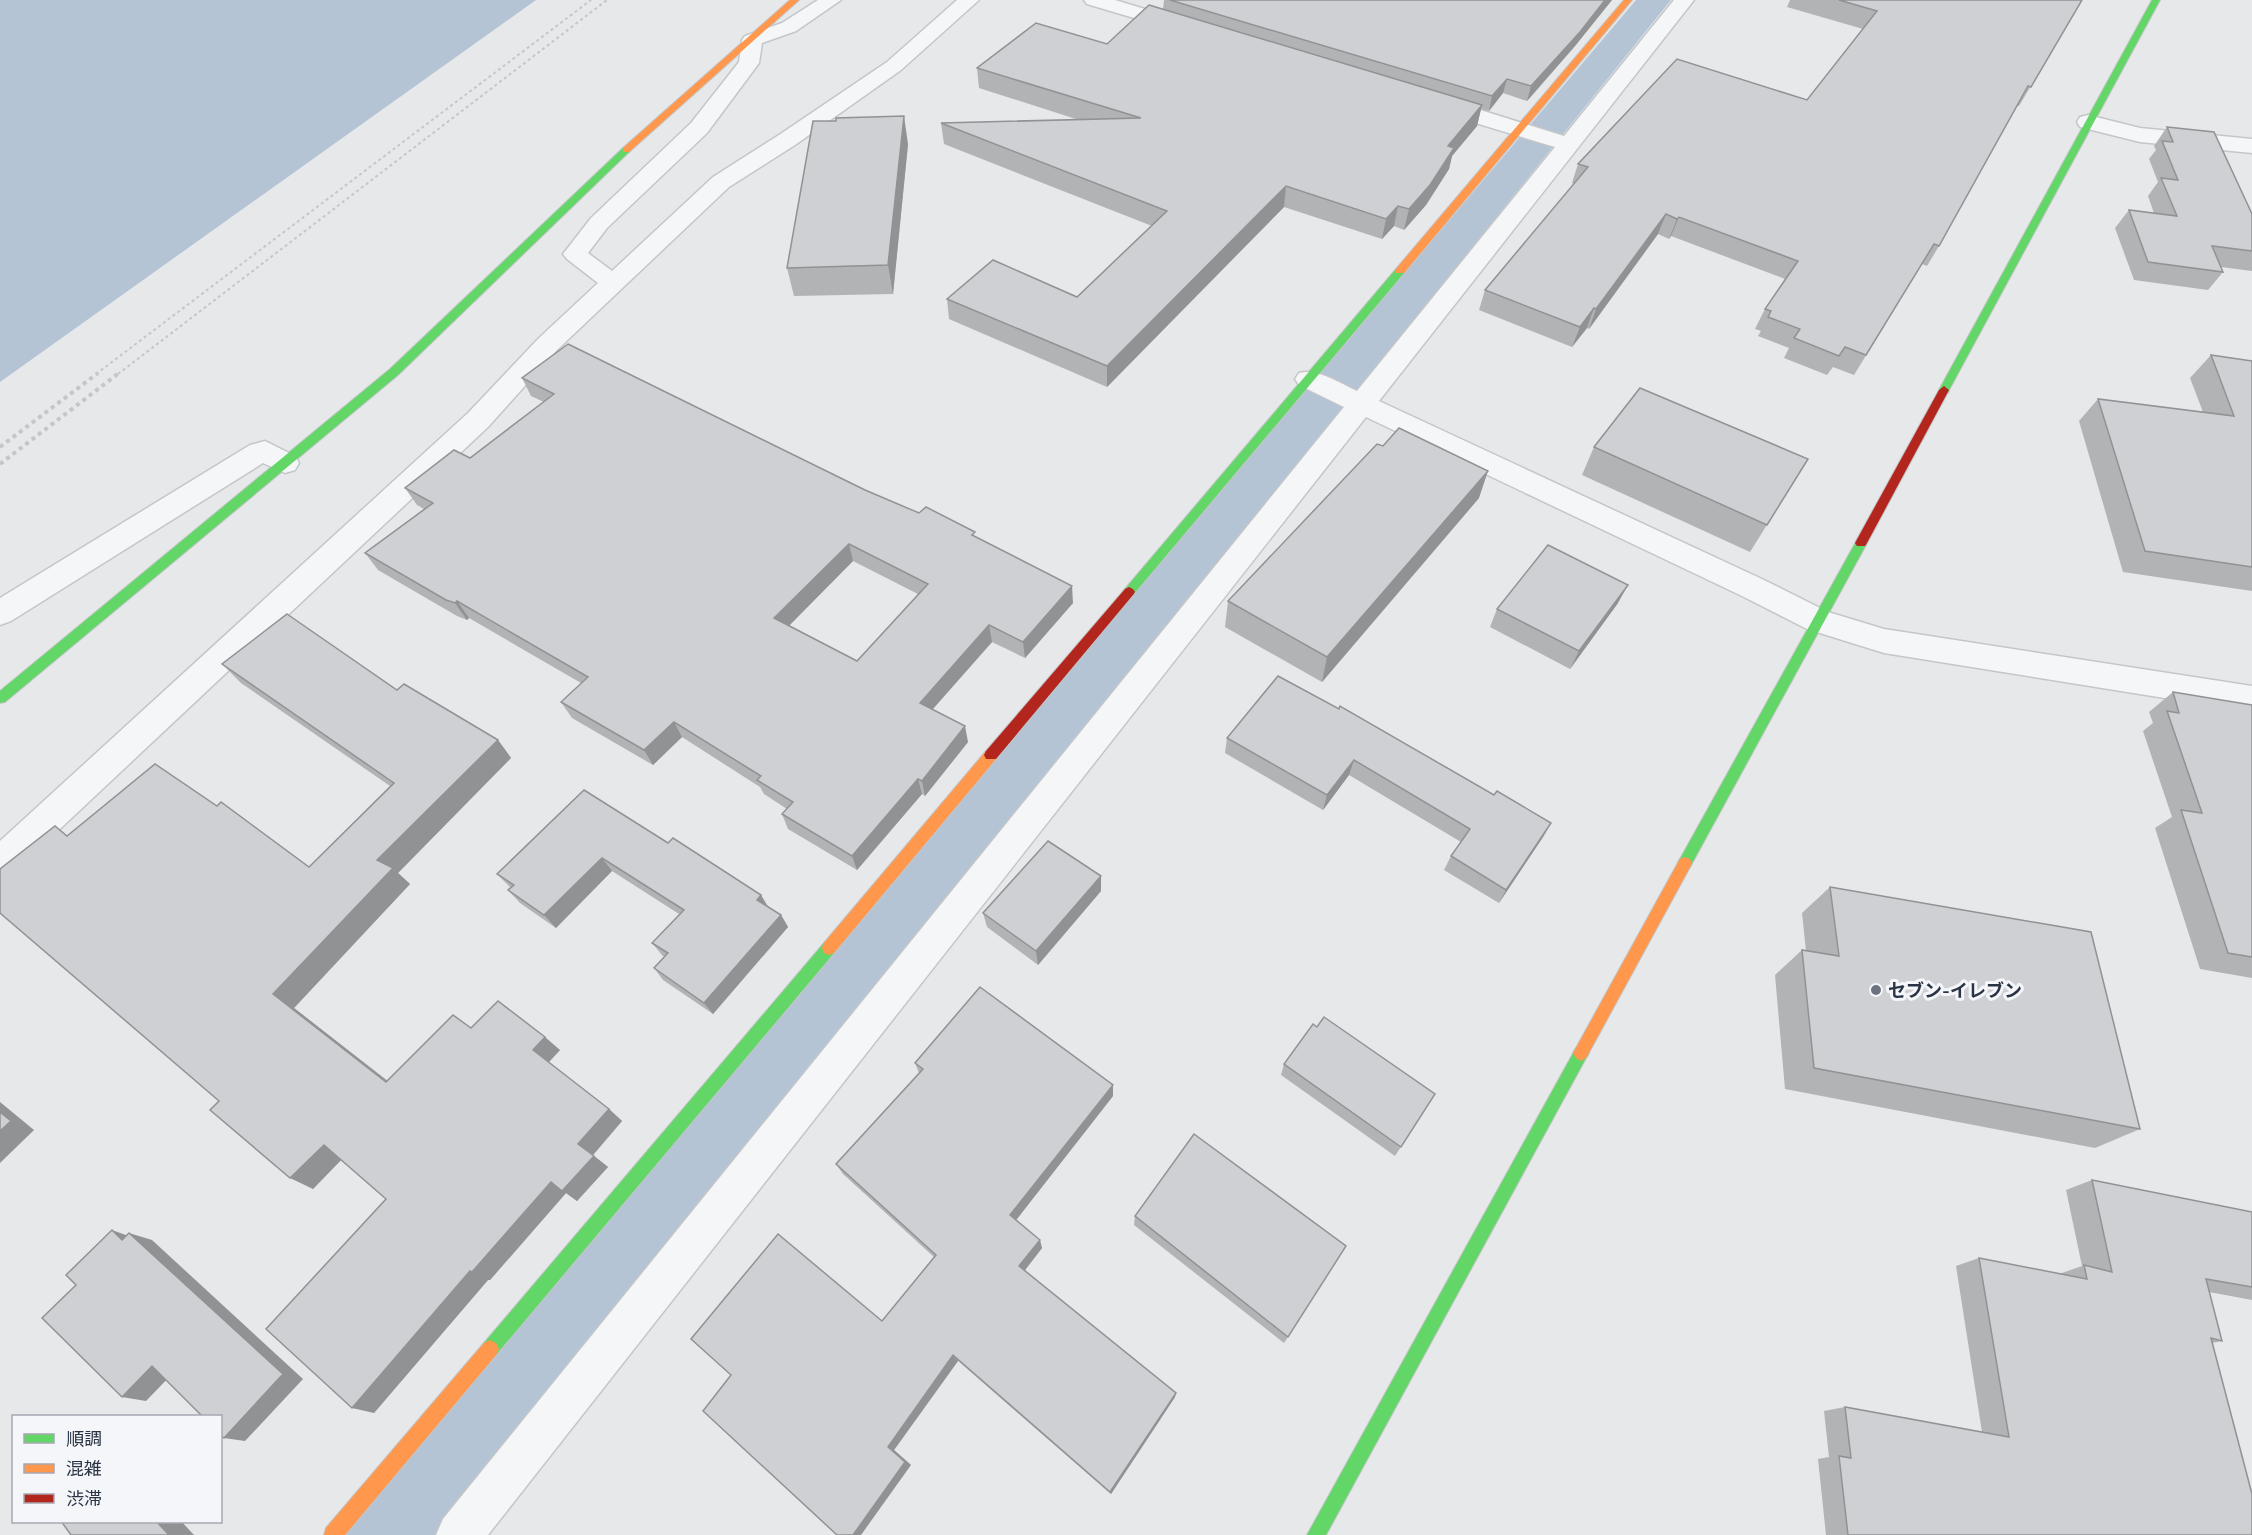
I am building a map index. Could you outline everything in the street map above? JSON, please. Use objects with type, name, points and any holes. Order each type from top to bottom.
[{"type":"street","points":[[0,698],[394,372],[640,137],[795,0]]},
{"type":"street","points":[[752,40],[789,27],[831,0]]},
{"type":"street","points":[[0,863],[478,420],[548,344],[721,182],[787,140],[894,66],[969,0]]},
{"type":"street","points":[[1094,0],[1195,31]]},
{"type":"street","points":[[333,1535],[1524,130],[1628,0]]},
{"type":"street","points":[[459,1535],[1352,399],[1563,142],[1684,0]]},
{"type":"street","points":[[1316,1535],[2156,0]]},
{"type":"street","points":[[616,281],[602,276],[575,254],[599,223],[699,128],[749,63],[752,40]]},
{"type":"street","points":[[1420,98],[1563,142]]},
{"type":"street","points":[[2088,122],[2140,135],[2252,146]]},
{"type":"street","points":[[1311,381],[1818,621],[1884,641],[2252,699]]},
{"type":"street","points":[[0,613],[260,452],[264,451],[285,463]]},
{"type":"path","points":[[0,447],[591,0]]},
{"type":"path","points":[[0,464],[607,0]]},
{"type":"water","points":[[0,0],[536,0],[0,382]]},
{"type":"building","points":[[1170,0],[1605,0],[1580,32],[1531,86],[1507,79],[1492,96]]},
{"type":"building","points":[[1839,0],[2082,0],[2031,87],[2028,86],[1939,246],[1934,244],[1866,355],[1845,347],[1839,356],[1794,338],[1800,329],[1768,317],[1771,311],[1765,309],[1798,261],[1666,214],[1596,309],[1594,308],[1580,327],[1485,290],[1588,167],[1578,164],[1677,59],[1807,100],[1877,11]]},
{"type":"building","points":[[1149,5],[1482,105],[1448,146],[1454,148],[1430,185],[1409,209],[1398,206],[1386,219],[1286,186],[1107,366],[947,299],[993,260],[1077,297],[1167,211],[941,123],[1141,118],[977,68],[1036,23],[1107,44]]},
{"type":"building","points":[[904,116],[888,265],[787,268],[813,121]]},
{"type":"building","points":[[2167,127],[2214,132],[2252,214],[2252,251],[2212,246],[2223,272],[2148,262],[2129,210],[2177,216],[2161,178],[2178,180],[2162,141],[2173,142]]},
{"type":"building","points":[[568,344],[865,490],[919,513],[926,507],[975,532],[972,535],[1072,586],[1023,642],[989,625],[920,703],[965,726],[922,781],[918,779],[852,856],[782,814],[793,802],[757,780],[761,776],[674,722],[644,750],[561,702],[588,677],[457,601],[455,603],[446,600],[365,553],[433,503],[405,488],[454,450],[470,458],[554,394],[522,378]],"holes":[[[849,544],[928,584],[857,661],[774,618]]]},
{"type":"building","points":[[2211,355],[2252,361],[2252,567],[2145,551],[2098,399],[2234,416]]},
{"type":"building","points":[[1640,388],[1808,459],[1767,525],[1594,447]]},
{"type":"building","points":[[1399,428],[1488,471],[1327,657],[1228,601],[1377,444],[1383,446]]},
{"type":"building","points":[[1548,545],[1628,585],[1579,651],[1497,609]]},
{"type":"building","points":[[287,614],[397,690],[404,684],[498,740],[377,860],[393,868],[273,994],[386,1082],[453,1015],[471,1028],[498,1001],[545,1037],[533,1050],[609,1109],[578,1144],[594,1156],[562,1191],[551,1182],[472,1272],[470,1271],[352,1408],[266,1329],[386,1199],[324,1145],[290,1178],[210,1110],[219,1101],[0,913],[0,869],[55,826],[67,836],[155,764],[217,806],[221,802],[309,867],[394,783],[222,664]]},
{"type":"building","points":[[1278,676],[1339,709],[1340,706],[1494,795],[1497,791],[1551,823],[1506,890],[1451,856],[1470,829],[1354,760],[1327,795],[1227,738]]},
{"type":"building","points":[[2173,692],[2252,705],[2252,957],[2228,953],[2181,810],[2202,813],[2167,711],[2179,713]]},
{"type":"building","points":[[584,790],[668,843],[673,838],[761,895],[757,900],[781,915],[704,1003],[654,968],[668,953],[652,943],[684,910],[602,858],[544,915],[508,890],[514,885],[497,874]]},
{"type":"building","points":[[1048,841],[1101,876],[1036,951],[983,913]]},
{"type":"building","points":[[1830,887],[2091,932],[2140,1129],[1814,1068],[1802,950],[1839,956]]},
{"type":"building","points":[[980,987],[1113,1085],[1010,1215],[1040,1240],[1019,1266],[1176,1393],[1110,1492],[953,1355],[888,1447],[905,1462],[853,1535],[837,1535],[703,1411],[731,1375],[691,1339],[778,1234],[882,1321],[936,1255],[836,1164],[923,1069],[915,1063]]},
{"type":"building","points":[[1324,1017],[1435,1094],[1401,1147],[1284,1064],[1313,1024],[1317,1027]]},
{"type":"building","points":[[0,1112],[11,1121],[0,1131]]},
{"type":"building","points":[[1194,1134],[1346,1246],[1288,1337],[1135,1216]]},
{"type":"building","points":[[2092,1180],[2252,1212],[2252,1287],[2206,1279],[2222,1341],[2211,1338],[2252,1494],[2252,1535],[1848,1535],[1839,1456],[1851,1458],[1845,1407],[2009,1437],[1979,1258],[2087,1279],[2084,1265],[2112,1272]]},
{"type":"building","points":[[112,1230],[122,1240],[129,1233],[283,1374],[224,1438],[222,1436],[222,1415],[201,1415],[152,1366],[122,1397],[42,1318],[76,1285],[66,1275]]},
{"type":"building","points":[[62,1523],[158,1523],[169,1535],[71,1535]]},
{"type":"waterway","points":[[386,1535],[1654,0]]},
{"type":"traffic: fast","points":[[1944,390],[2156,0]]},
{"type":"traffic: fast","points":[[0,698],[394,372],[626,150]]},
{"type":"traffic: fast","points":[[1129,592],[1400,271]]},
{"type":"traffic: fast","points":[[1685,863],[1861,543]]},
{"type":"traffic: fast","points":[[490,1349],[829,948]]},
{"type":"traffic: fast","points":[[1316,1535],[1581,1053]]},
{"type":"traffic: slow","points":[[626,150],[795,0]]},
{"type":"traffic: slow","points":[[1400,271],[1628,0]]},
{"type":"traffic: slow","points":[[829,948],[991,755]]},
{"type":"traffic: slow","points":[[1581,1053],[1685,863]]},
{"type":"traffic: slow","points":[[333,1535],[490,1349]]},
{"type":"traffic: jam","points":[[1861,543],[1944,390]]},
{"type":"traffic: jam","points":[[991,755],[1129,592]]},
{"type":"place","name":"セブン-イレブン","points":[[1876,990]]}]
